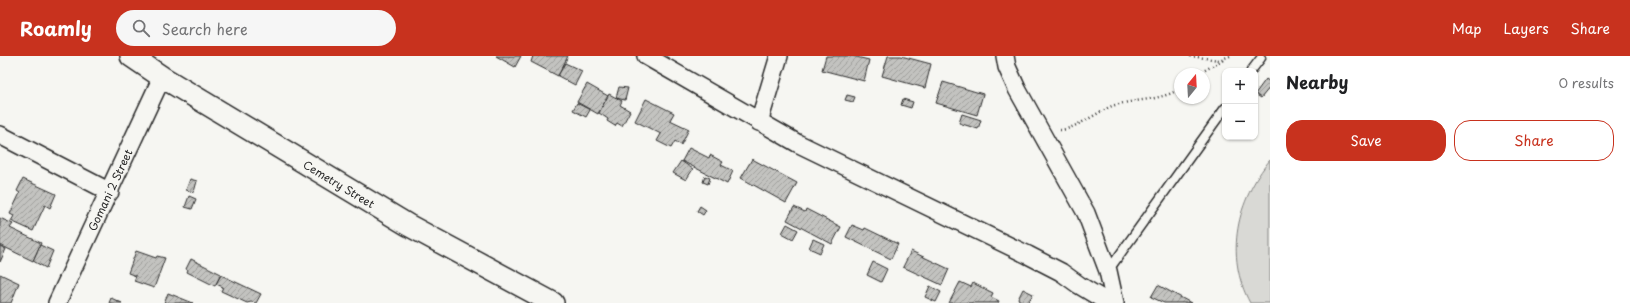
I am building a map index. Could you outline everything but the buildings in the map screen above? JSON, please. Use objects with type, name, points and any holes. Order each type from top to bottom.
[{"type":"street","name":"Cemetry Street","points":[[131,56],[162,77],[408,225],[553,303]]},
{"type":"street","points":[[646,56],[759,122],[833,162],[1028,255],[1061,272],[1078,285],[1109,303]]},
{"type":"street","points":[[759,122],[779,56]]},
{"type":"street","points":[[1005,56],[1017,89],[1037,122],[1086,213],[1108,271],[1115,303]]},
{"type":"street","name":"Gomani 2 Street","points":[[57,303],[110,192],[162,77]]},
{"type":"street","points":[[0,135],[110,192]]},
{"type":"lane","points":[[1253,68],[1261,58]]},
{"type":"lane","points":[[1108,271],[1222,112]]},
{"type":"path","points":[[1190,56],[1219,60],[1229,56]]},
{"type":"path","points":[[1208,68],[1229,56]]},
{"type":"path","points":[[1037,122],[1047,128],[1062,130],[1079,125],[1098,112],[1113,106],[1128,101],[1154,98],[1174,90]]},
{"type":"shaded area","points":[[1270,160],[1270,303],[1250,303],[1242,285],[1238,266],[1236,247],[1238,228],[1242,210],[1249,192]]}]
